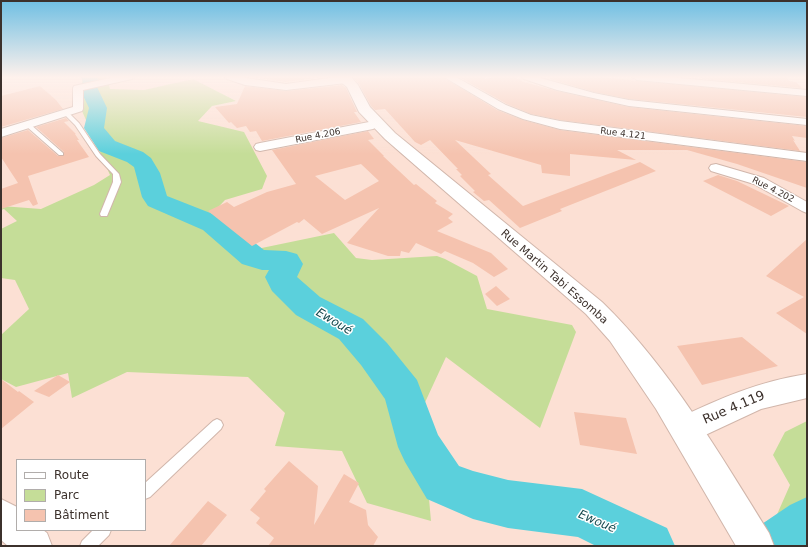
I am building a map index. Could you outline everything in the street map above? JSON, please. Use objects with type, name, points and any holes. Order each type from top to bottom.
[{"type":"main road","name":"Rue Martin Tabi Essomba","points":[[361,103],[364,109],[375,122],[594,308],[619,334],[686,430],[756,546]]},
{"type":"main road","name":"Rue 4.119","points":[[686,430],[729,408],[757,397],[807,386]]},
{"type":"main road","points":[[1,516],[16,530]]},
{"type":"main road","points":[[18,531],[34,546]]},
{"type":"street","points":[[1,133],[78,109],[78,103]]},
{"type":"street","name":"Rue 4.121","points":[[494,103],[528,117],[560,125],[807,157]]},
{"type":"street","points":[[624,103],[807,122]]},
{"type":"street","name":"Rue 4.206","points":[[260,147],[373,125],[375,122]]},
{"type":"street","name":"Rue 4.202","points":[[716,168],[759,181],[807,208]]},
{"type":"lane","points":[[66,113],[77,124],[98,155],[116,174],[117,182],[104,214]]},
{"type":"lane","points":[[28,125],[61,154]]},
{"type":"lane","points":[[146,491],[217,425]]},
{"type":"lane","points":[[87,546],[103,531]]},
{"type":"green space","points":[[82,103],[229,103],[212,106],[198,121],[244,132],[267,176],[262,189],[225,200],[209,217],[252,250],[334,233],[356,258],[372,260],[437,256],[477,276],[487,309],[572,325],[576,332],[540,428],[446,357],[421,411],[431,521],[367,503],[342,451],[275,446],[285,413],[248,377],[127,372],[72,398],[68,373],[16,387],[1,379],[1,335],[29,309],[15,280],[1,278],[1,229],[17,221],[4,209],[1,210],[1,206],[41,209],[94,185],[110,175],[82,111],[84,106]]},
{"type":"green space","points":[[807,421],[807,546],[790,546],[775,519],[790,485],[773,455],[785,432]]},
{"type":"building","points":[[1,103],[58,103],[63,109],[1,127]]},
{"type":"building","points":[[238,103],[353,103],[357,112],[354,112],[361,122],[262,141],[256,131],[250,132],[246,126],[237,128],[231,122],[229,123],[215,107],[237,104]]},
{"type":"building","points":[[369,103],[485,103],[497,110],[523,120],[560,130],[807,162],[807,188],[737,164],[687,150],[617,150],[636,160],[570,154],[570,176],[542,173],[541,165],[455,140],[491,174],[488,175],[523,206],[640,162],[656,171],[560,209],[562,211],[520,228],[489,200],[484,201],[473,192],[475,191],[460,176],[462,175],[456,169],[458,169],[430,140],[421,145],[415,142],[385,109],[375,110]]},
{"type":"building","points":[[504,103],[609,103],[629,107],[807,126],[807,138],[792,136],[800,151],[560,120],[531,114]]},
{"type":"building","points":[[664,103],[807,103],[807,117]]},
{"type":"building","points":[[66,118],[69,121],[64,122],[76,134],[79,140],[77,140],[89,157],[28,176],[38,204],[33,206],[29,200],[1,209],[1,189],[18,183],[1,157],[1,138],[28,130],[58,156],[63,156],[64,152],[36,127]]},
{"type":"building","points":[[368,131],[374,139],[368,140],[383,156],[414,185],[416,184],[437,201],[435,203],[453,214],[448,218],[453,222],[437,231],[491,253],[508,269],[494,277],[473,263],[445,251],[441,254],[416,243],[409,253],[401,251],[400,256],[388,256],[347,243],[379,208],[322,234],[304,219],[299,223],[297,222],[252,246],[208,211],[227,202],[234,207],[267,192],[296,184],[272,150]],"holes":[[[361,164],[379,181],[345,200],[315,176]]]},
{"type":"building","points":[[718,175],[737,181],[789,206],[771,216],[703,181]]},
{"type":"building","points":[[807,239],[807,334],[776,313],[804,297],[766,276]]},
{"type":"building","points":[[496,286],[510,299],[497,306],[485,294]]},
{"type":"building","points":[[742,337],[778,366],[702,385],[677,346]]},
{"type":"building","points":[[58,375],[70,382],[49,397],[34,391]]},
{"type":"building","points":[[1,379],[34,402],[1,429]]},
{"type":"building","points":[[574,412],[626,418],[637,454],[580,445]]},
{"type":"building","points":[[289,461],[318,486],[314,525],[344,474],[359,483],[349,502],[366,510],[368,525],[378,537],[373,546],[268,546],[274,538],[256,523],[260,518],[250,510],[266,491],[264,489]]},
{"type":"building","points":[[208,501],[227,515],[201,546],[169,546]]},
{"type":"waterway","name":"Ewoué","points":[[95,103],[98,108],[94,128],[103,142],[111,149],[131,155],[143,163],[148,173],[153,193],[157,201],[213,224],[253,257],[262,260],[286,261],[288,264],[281,277],[283,283],[308,306],[351,329],[374,354],[403,392],[420,447],[443,483],[473,495],[508,504],[582,513],[649,546]]},
{"type":"waterway","name":"Ewoué","points":[[774,546],[807,522]]}]
